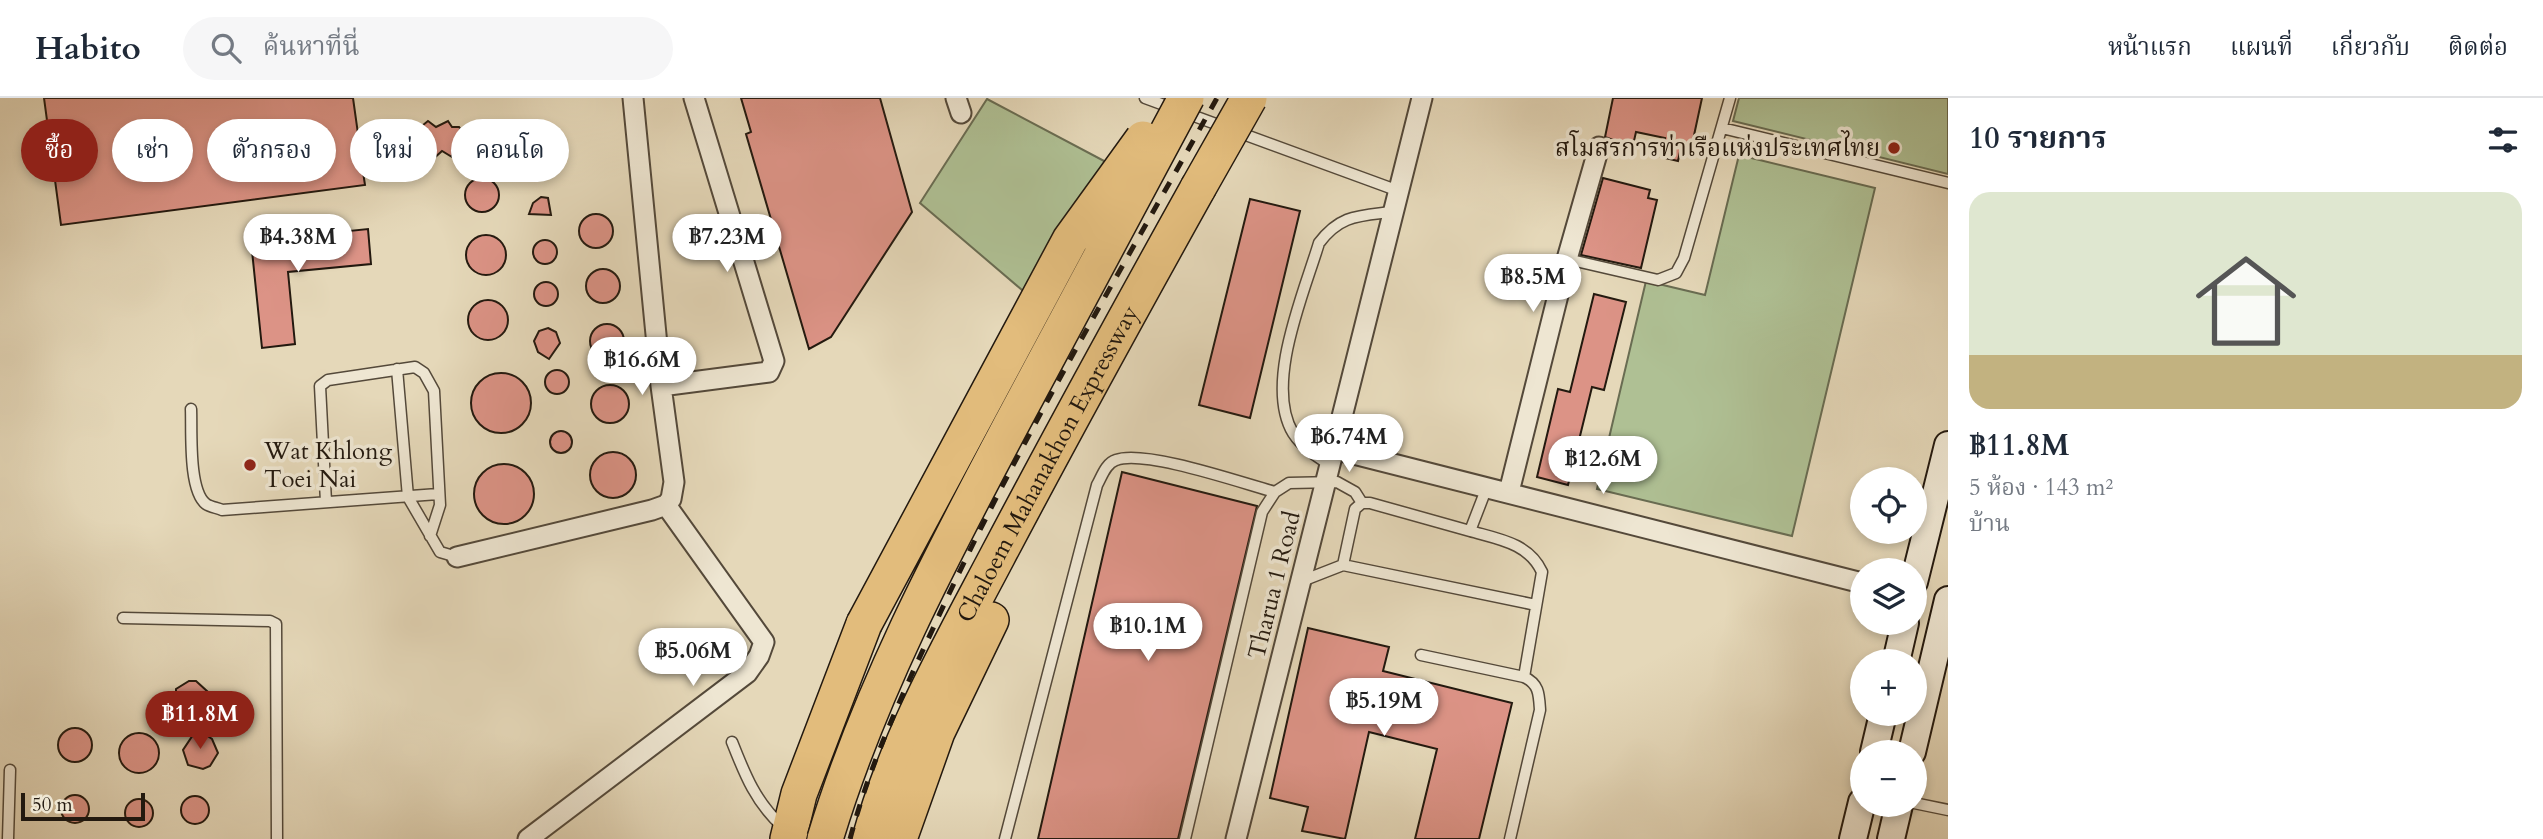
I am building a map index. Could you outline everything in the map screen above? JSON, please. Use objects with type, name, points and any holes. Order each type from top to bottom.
[{"type":"highway","points":[[789,836],[799,794],[864,624],[1070,240],[1172,98]]},
{"type":"highway","name":"Chaloem Mahanakhon Expressway","points":[[825,839],[845,774],[877,694],[932,575],[1186,98]]},
{"type":"highway","name":"Chaloem Mahanakhon Expressway","points":[[870,839],[881,799],[916,710],[1151,273],[1249,98]]},
{"type":"highway","points":[[902,828],[937,732],[973,653],[1086,432],[1151,273]]},
{"type":"main road","points":[[1920,558],[1948,445]]},
{"type":"main road","points":[[1915,740],[1948,600]]},
{"type":"main road","points":[[1853,839],[1858,817]]},
{"type":"main road","points":[[1891,839],[1896,817]]},
{"type":"street","points":[[457,557],[666,505],[671,499],[674,482],[661,386],[633,98]]},
{"type":"street","points":[[661,386],[769,372],[774,361],[694,98]]},
{"type":"street","name":"Tharua 1 Road","points":[[1236,839],[1396,190],[1422,98]]},
{"type":"street","points":[[1509,492],[1567,259],[1600,147]]},
{"type":"street","points":[[1330,465],[1488,487],[1850,580]]},
{"type":"street","points":[[528,839],[747,673],[759,656],[764,642],[666,505]]},
{"type":"lane","points":[[1145,98],[1396,190]]},
{"type":"lane","points":[[1567,259],[1658,280],[1676,273],[1684,258],[1730,98]]},
{"type":"lane","points":[[1722,128],[1948,183]]},
{"type":"lane","points":[[1362,503],[1355,492],[1337,482],[1330,465],[1307,450],[1293,433],[1282,405],[1284,361],[1319,243],[1328,230],[1350,216],[1391,212]]},
{"type":"lane","points":[[326,502],[320,386],[328,380],[415,367],[424,373],[434,391],[440,505],[430,536]]},
{"type":"lane","points":[[397,369],[408,497],[440,552],[457,557]]},
{"type":"lane","points":[[191,409],[194,477],[198,492],[206,504],[222,510],[439,494]]},
{"type":"lane","points":[[1005,839],[1097,485],[1112,461],[1128,457],[1162,462],[1275,492]]},
{"type":"lane","points":[[1185,839],[1262,512],[1275,492],[1330,465]]},
{"type":"lane","points":[[1470,531],[1488,487]]},
{"type":"lane","points":[[1343,565],[1355,509],[1362,503],[1470,531],[1517,545],[1530,553],[1542,572],[1524,677]]},
{"type":"lane","points":[[1300,582],[1343,565],[1536,605]]},
{"type":"lane","points":[[123,618],[276,624],[277,839]]},
{"type":"lane","points":[[1421,655],[1524,677],[1533,681],[1539,691],[1540,710],[1510,839]]},
{"type":"lane","points":[[732,742],[751,789],[765,812],[789,836]]},
{"type":"lane","points":[[8,839],[10,770]]},
{"type":"lane","points":[[1927,806],[1948,810]]},
{"type":"green space","name":"สโมสรการท่าเรือแห่งประเทศไทย","points":[[1739,98],[1948,98],[1948,174],[1733,121]]},
{"type":"green space","points":[[987,99],[1106,162],[1029,296],[920,203]]},
{"type":"green space","points":[[1739,155],[1875,188],[1792,536],[1597,489],[1646,281],[1705,295]]},
{"type":"building","points":[[44,98],[353,98],[356,119],[350,119],[350,182],[365,182],[365,185],[61,225],[55,182],[98,182],[98,119],[47,119]]},
{"type":"building","points":[[741,98],[880,98],[912,212],[831,337],[809,349],[746,134],[751,132]]},
{"type":"building","points":[[1613,98],[1702,98],[1690,154],[1680,152],[1678,161],[1661,157],[1665,138],[1636,132],[1631,154],[1611,149],[1613,140],[1605,137]]},
{"type":"building","points":[[448,121],[451,126],[451,156],[442,151],[437,156],[437,126]]},
{"type":"building","points":[[1603,178],[1650,190],[1648,198],[1657,200],[1641,268],[1581,255]]},
{"type":"building","points":[[471,182],[493,182],[498,188],[498,202],[489,211],[475,211],[466,202],[466,188]]},
{"type":"building","points":[[541,197],[548,198],[551,215],[529,214],[533,203]]},
{"type":"building","points":[[1250,199],[1300,211],[1250,418],[1199,405]]},
{"type":"building","points":[[596,214],[608,219],[613,231],[608,243],[596,248],[584,243],[579,231],[584,219]]},
{"type":"building","points":[[368,229],[371,264],[288,272],[295,344],[262,348],[251,241]]},
{"type":"building","points":[[486,235],[494,236],[500,241],[505,247],[505,263],[500,269],[494,274],[486,275],[478,274],[472,269],[467,263],[466,255],[467,247],[472,241],[478,236]]},
{"type":"building","points":[[545,240],[554,243],[557,252],[554,261],[545,264],[536,261],[533,252],[536,243]]},
{"type":"building","points":[[603,269],[615,274],[620,286],[615,298],[603,303],[591,298],[586,286],[591,274]]},
{"type":"building","points":[[546,282],[555,285],[558,294],[555,303],[546,306],[537,303],[534,294],[537,285]]},
{"type":"building","points":[[1594,294],[1626,302],[1604,390],[1592,387],[1568,485],[1537,477],[1558,389],[1570,392]]},
{"type":"building","points":[[488,300],[496,301],[502,306],[507,312],[507,328],[502,334],[496,339],[488,340],[480,339],[474,334],[469,328],[468,320],[469,312],[474,306],[480,301]]},
{"type":"building","points":[[607,324],[619,329],[624,341],[619,353],[607,358],[595,353],[590,341],[595,329]]},
{"type":"building","points":[[548,328],[556,332],[560,343],[549,359],[538,352],[534,341],[539,331]]},
{"type":"building","points":[[557,370],[565,374],[569,382],[565,390],[557,394],[549,390],[545,382],[549,374]]},
{"type":"building","points":[[495,373],[507,373],[526,386],[531,403],[529,415],[518,428],[507,433],[495,433],[476,420],[471,409],[471,397],[484,378]]},
{"type":"building","points":[[610,385],[624,390],[629,404],[624,418],[610,423],[596,418],[591,404],[596,390]]},
{"type":"building","points":[[561,431],[569,434],[572,442],[569,450],[561,453],[553,450],[550,442],[553,434]]},
{"type":"building","points":[[613,452],[629,459],[636,475],[629,491],[613,498],[597,491],[590,475],[597,459]]},
{"type":"building","points":[[498,464],[510,464],[529,477],[534,494],[532,506],[521,519],[510,524],[498,524],[479,511],[474,500],[474,488],[487,469]]},
{"type":"building","points":[[1122,472],[1257,506],[1178,839],[1038,839]]},
{"type":"building","points":[[1308,628],[1389,647],[1383,671],[1512,703],[1479,839],[1415,839],[1437,749],[1369,732],[1345,839],[1302,831],[1308,807],[1270,798]]},
{"type":"building","points":[[189,681],[196,681],[208,692],[207,707],[195,720],[176,705],[176,689]]},
{"type":"building","points":[[75,728],[87,733],[92,745],[87,757],[75,762],[63,757],[58,745],[63,733]]},
{"type":"building","points":[[197,729],[212,739],[218,753],[210,766],[203,769],[188,765],[183,750]]},
{"type":"building","points":[[139,733],[147,734],[153,739],[158,745],[158,761],[153,767],[147,772],[139,773],[131,772],[125,767],[120,761],[119,753],[120,745],[125,739],[131,734]]},
{"type":"building","points":[[75,795],[85,799],[89,809],[85,819],[75,823],[65,819],[61,809],[65,799]]},
{"type":"building","points":[[195,796],[205,800],[209,810],[205,820],[195,824],[185,820],[181,810],[185,800]]},
{"type":"building","points":[[139,799],[149,803],[153,813],[149,823],[139,827],[129,823],[125,813],[129,803]]},
{"type":"railway","points":[[850,839],[867,783],[888,729],[968,555],[1071,357],[1217,98]]},
{"type":"place","name":"สโมสรการท่าเรือแห่งประเทศไทย","points":[[1894,148]]},
{"type":"place","name":"Wat Khlong Toei Nai","points":[[250,465]]}]
